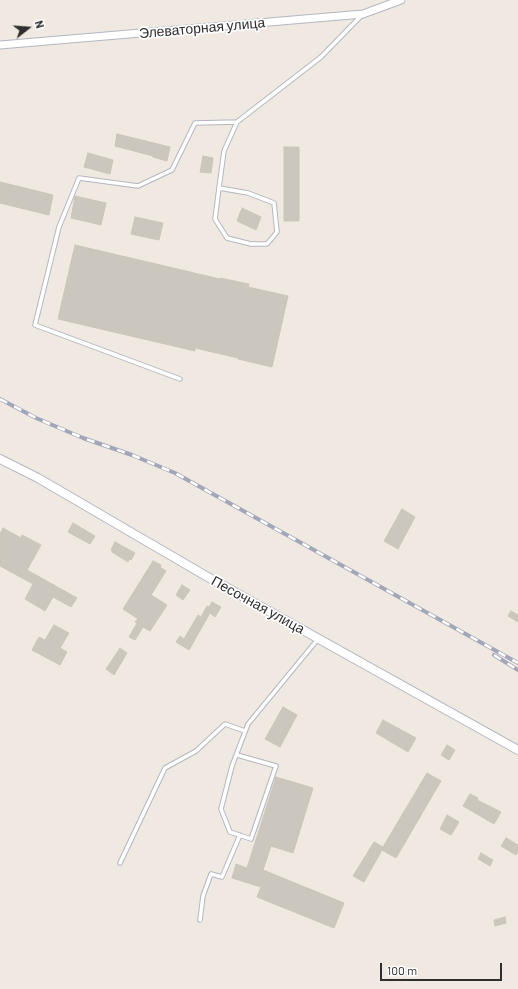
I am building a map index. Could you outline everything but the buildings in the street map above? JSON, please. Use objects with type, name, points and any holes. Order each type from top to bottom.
[{"type":"street","name":"Элеваторная улица","points":[[0,45],[363,14],[401,0]]},
{"type":"street","name":"Песочная улица","points":[[0,459],[38,478],[206,576],[518,750]]},
{"type":"lane","points":[[219,188],[248,193],[274,203],[277,232],[267,244],[251,244],[226,238],[215,219],[219,188],[224,151],[237,122],[321,57],[363,14]]},
{"type":"lane","points":[[180,379],[35,325],[59,227],[79,178],[138,186],[172,170],[195,123],[237,122]]},
{"type":"lane","points":[[236,755],[276,766],[251,839],[230,832],[221,809],[232,766],[236,755],[245,731],[248,724],[318,639]]},
{"type":"lane","points":[[120,863],[165,768],[196,752],[225,724],[245,731]]},
{"type":"lane","points":[[200,920],[203,896],[210,874],[222,878],[240,835]]},
{"type":"railway","points":[[0,399],[36,418],[83,438],[132,455],[175,473],[518,663]]},
{"type":"railway","points":[[494,655],[518,670]]}]
